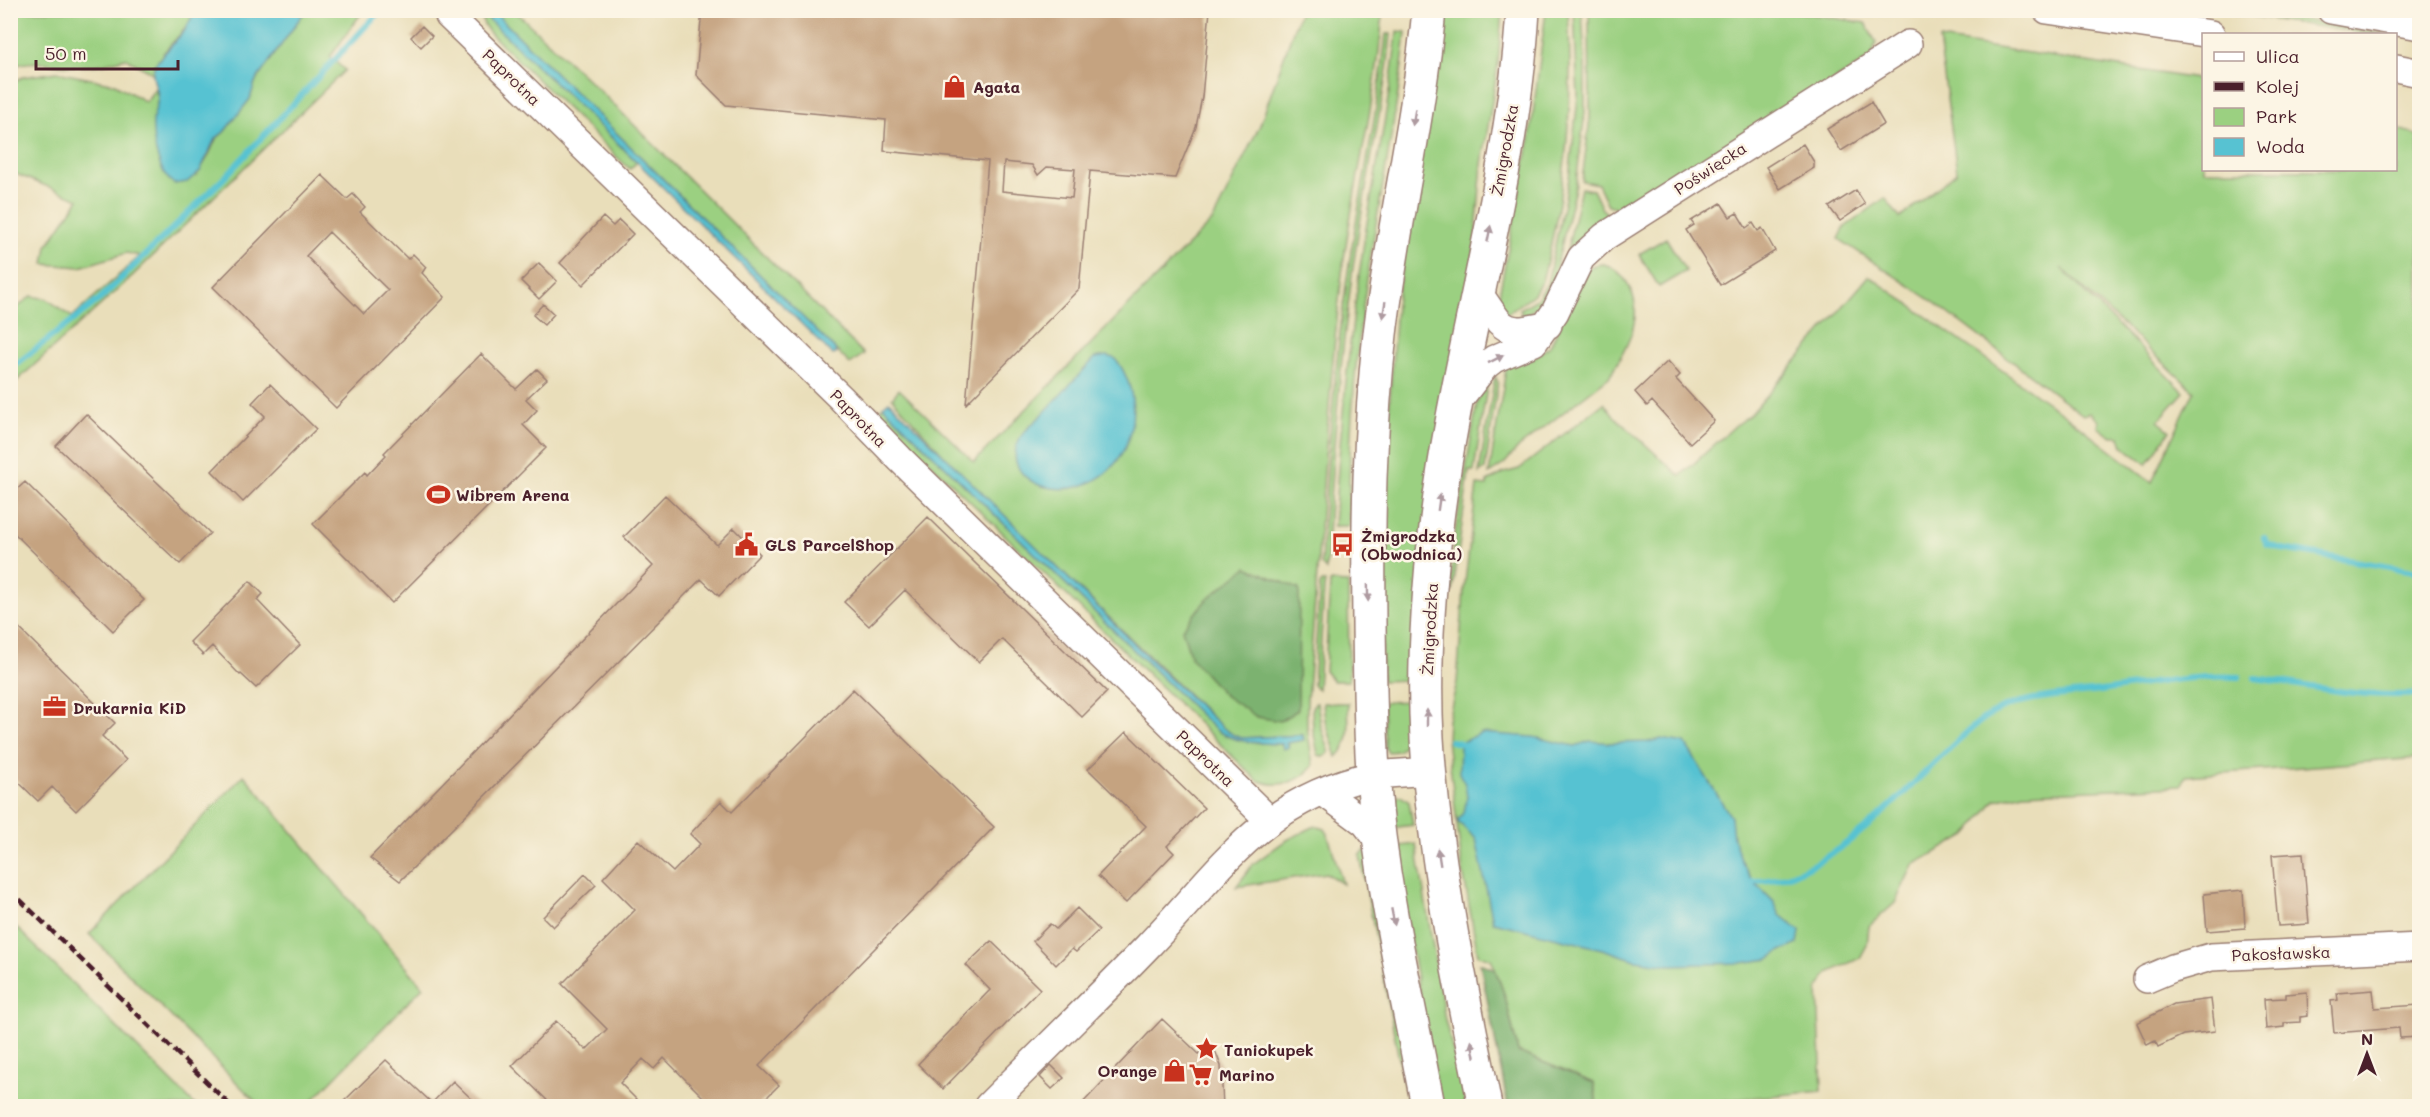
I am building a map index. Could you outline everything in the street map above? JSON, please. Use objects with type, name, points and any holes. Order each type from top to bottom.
[{"type":"main road","points":[[1415,10],[1424,59]]},
{"type":"main road","points":[[1428,1107],[1380,842],[1369,685],[1370,472],[1380,335],[1424,59],[1429,10]]},
{"type":"main road","name":"Żmigrodzka","points":[[1485,1107],[1449,919],[1429,771],[1426,694],[1429,598],[1436,525],[1520,58],[1523,10]]},
{"type":"street","points":[[1520,58],[1535,10]]},
{"type":"street","points":[[2048,10],[2204,33]]},
{"type":"street","points":[[2134,10],[2214,33]]},
{"type":"street","points":[[2331,10],[2420,26]]},
{"type":"street","name":"Paprotna","points":[[449,16],[1269,820]]},
{"type":"street","name":"Poświęcka","points":[[1457,402],[1485,366],[1494,359],[1534,342],[1548,325],[1581,258],[1604,237],[1908,44]]},
{"type":"street","points":[[2397,68],[2420,73]]},
{"type":"street","points":[[1478,292],[1496,318],[1508,330],[1523,331],[1548,325]]},
{"type":"street","points":[[988,1107],[1147,947],[1229,856],[1269,820],[1288,807],[1323,792],[1374,776],[1429,771]]},
{"type":"street","points":[[1323,792],[1365,822],[1380,842]]},
{"type":"street","name":"Pakosławska","points":[[2147,979],[2173,968],[2211,957],[2420,947]]},
{"type":"green space","points":[[11,11],[195,11],[186,28],[160,57],[154,74],[125,58],[88,66],[35,62],[11,67]]},
{"type":"green space","points":[[305,11],[363,11],[330,57],[345,70],[125,283],[11,386],[11,313],[31,296],[47,299],[72,317],[140,256],[127,253],[80,267],[44,264],[47,246],[79,199],[11,172],[10,83],[23,77],[57,72],[115,84],[146,102],[155,88],[158,98],[153,124],[157,155],[196,176],[216,139],[250,99],[255,82]]},
{"type":"green space","points":[[493,11],[515,11],[602,93],[864,354],[850,364]]},
{"type":"green space","points":[[1300,11],[1382,11],[1382,22],[1374,85],[1346,242],[1331,380],[1307,700],[1307,725],[1313,766],[1302,777],[1288,783],[1272,784],[1257,780],[879,413],[883,406],[1216,730],[1240,740],[1282,744],[1283,748],[1287,743],[1303,740],[1303,735],[1242,738],[1222,727],[961,474],[892,398],[899,389],[974,462],[1213,220],[1260,125]]},
{"type":"green space","points":[[1441,11],[1502,11],[1498,64],[1482,164],[1475,244],[1414,680],[1382,681],[1382,521],[1396,305]]},
{"type":"green space","points":[[1546,11],[1568,11],[1569,113],[1562,181],[1542,281],[1534,294],[1506,314],[1500,306],[1499,295],[1530,138]]},
{"type":"green space","points":[[1574,11],[1582,11],[1585,62],[1585,112],[1576,184],[1553,281],[1540,305],[1522,315],[1520,309],[1537,299],[1547,284],[1569,178],[1578,97]]},
{"type":"green space","points":[[1589,11],[1791,11],[1865,23],[1876,42],[1872,57],[1635,205],[1630,200],[1618,208],[1608,205],[1598,184],[1582,181],[1590,117]]},
{"type":"green space","points":[[2218,11],[2255,11],[2378,33],[2360,33]]},
{"type":"green space","points":[[481,14],[637,162],[630,169],[619,159],[489,32]]},
{"type":"green space","points":[[1397,31],[1406,32],[1399,91],[1360,332],[1351,428],[1349,526],[1334,526],[1342,416],[1355,307]]},
{"type":"green space","points":[[1386,34],[1391,34],[1388,62],[1356,247],[1343,348],[1326,570],[1321,565],[1328,455],[1339,344],[1348,271],[1374,123]]},
{"type":"green space","points":[[1939,39],[2202,80],[2202,171],[2397,171],[2397,129],[2419,136],[2419,758],[2186,776],[2181,786],[2024,793],[1995,800],[1967,835],[1913,865],[1895,903],[1869,926],[1867,945],[1860,958],[1828,973],[1818,988],[1822,1091],[1666,1106],[1597,1106],[1594,1083],[1518,1052],[1496,970],[1491,959],[1478,955],[1462,866],[1447,739],[1448,720],[1457,682],[1464,590],[1477,485],[1487,486],[1487,482],[1504,473],[1519,469],[1604,403],[1612,414],[1680,476],[1751,414],[1869,276],[2062,413],[2152,482],[2194,391],[2061,268],[2184,392],[2158,421],[2170,431],[2147,464],[2123,446],[2120,436],[2110,436],[2098,427],[2099,421],[2090,413],[2083,415],[1935,303],[1839,239],[1845,227],[1885,198],[1900,218],[1957,172]]},
{"type":"green space","points":[[1581,188],[1593,190],[1602,209],[1610,216],[1567,251]]},
{"type":"green space","points":[[1666,238],[1686,271],[1659,287],[1639,254]]},
{"type":"green space","points":[[1604,264],[1614,268],[1624,278],[1635,305],[1632,330],[1622,354],[1609,377],[1519,447],[1504,464],[1489,474],[1507,363],[1533,358],[1550,346],[1587,269],[1594,265]]},
{"type":"green space","points":[[1489,374],[1474,471],[1469,471],[1453,591],[1450,591],[1455,533],[1477,403]]},
{"type":"green space","points":[[1495,376],[1498,382],[1485,469],[1479,473]]},
{"type":"green space","points":[[1247,567],[1299,589],[1298,710],[1280,721],[1257,717],[1224,695],[1191,658],[1182,629],[1207,599]]},
{"type":"green space","points":[[1322,582],[1325,582],[1318,689],[1313,685]]},
{"type":"green space","points":[[1330,582],[1348,583],[1349,681],[1333,681],[1325,671]]},
{"type":"green space","points":[[1415,701],[1408,741],[1399,751],[1388,752],[1385,748],[1383,702]]},
{"type":"green space","points":[[1317,703],[1321,726],[1329,750],[1324,757],[1318,755],[1313,730],[1312,707]]},
{"type":"green space","points":[[1323,703],[1348,703],[1348,739],[1337,757],[1325,720]]},
{"type":"green space","points":[[244,775],[423,987],[307,1106],[260,1106],[89,934]]},
{"type":"green space","points":[[1401,796],[1409,802],[1413,825],[1391,828],[1390,801],[1394,797]]},
{"type":"green space","points":[[1315,826],[1325,829],[1328,835],[1343,884],[1326,873],[1236,887],[1253,864],[1285,841]]},
{"type":"green space","points":[[1416,844],[1445,1020],[1467,1106],[1440,1106],[1393,847]]},
{"type":"green space","points":[[1367,851],[1416,1106],[1408,1106],[1360,856]]},
{"type":"green space","points":[[11,922],[196,1106],[11,1106]]},
{"type":"green space","points":[[1480,963],[1495,969],[1505,996],[1518,1052],[1594,1083],[1597,1106],[1508,1106]]},
{"type":"water","points":[[195,11],[305,11],[255,82],[250,99],[224,132],[215,139],[200,171],[187,182],[174,184],[168,179],[160,165],[155,147],[153,119],[158,94],[153,72],[157,62],[185,30]]},
{"type":"water","points":[[494,12],[835,349],[836,354],[833,355],[488,19]]},
{"type":"water","points":[[1107,356],[1116,359],[1129,383],[1131,392],[1133,409],[1131,428],[1120,457],[1102,476],[1080,486],[1058,488],[1037,484],[1022,473],[1015,458],[1020,438],[1095,358]]},
{"type":"water","points":[[889,401],[1161,670],[1222,727],[1242,738],[1303,735],[1304,740],[1287,743],[1289,747],[1283,749],[1282,744],[1240,740],[1216,730],[883,406]]},
{"type":"water","points":[[1481,733],[1533,737],[1575,746],[1590,741],[1648,742],[1661,739],[1685,743],[1731,817],[1733,838],[1743,864],[1753,881],[1774,902],[1780,915],[1800,931],[1798,944],[1769,959],[1741,963],[1669,965],[1636,960],[1602,949],[1493,922],[1476,839],[1457,821],[1464,813],[1467,797],[1465,784],[1459,773],[1460,743]]},
{"type":"building","name":"Agata","points":[[702,10],[1210,10],[1202,97],[1196,127],[1175,178],[1090,171],[1079,289],[966,404],[988,161],[884,151],[886,120],[726,105],[696,75]],"holes":[[[1004,162],[1032,165],[1038,175],[1047,167],[1075,169],[1072,198],[1002,191]]]},
{"type":"building","points":[[422,26],[432,36],[421,47],[411,37]]},
{"type":"building","points":[[1871,102],[1884,124],[1841,151],[1827,129]]},
{"type":"building","points":[[1803,144],[1814,162],[1814,168],[1780,189],[1766,167]]},
{"type":"building","points":[[322,175],[347,199],[353,194],[365,207],[360,212],[408,259],[413,254],[426,267],[422,273],[445,297],[336,408],[213,287]],"holes":[[[329,232],[388,290],[364,314],[306,256]]]},
{"type":"building","points":[[1856,190],[1865,204],[1840,221],[1829,207]]},
{"type":"building","points":[[1721,203],[1730,217],[1737,213],[1746,228],[1753,223],[1758,231],[1762,228],[1775,251],[1720,285],[1686,230],[1694,225],[1691,221]]},
{"type":"building","points":[[603,217],[613,226],[619,220],[633,234],[583,285],[560,263]]},
{"type":"building","points":[[539,263],[557,281],[539,299],[521,281]]},
{"type":"building","points":[[543,304],[554,314],[544,325],[533,315]]},
{"type":"building","name":"Wibrem Arena","points":[[481,354],[516,389],[537,369],[547,379],[526,399],[537,410],[523,425],[546,448],[392,603],[313,524],[365,472],[367,475],[386,455],[384,453]]},
{"type":"building","points":[[1668,361],[1680,375],[1676,379],[1714,421],[1690,443],[1652,401],[1647,406],[1635,392]]},
{"type":"building","points":[[270,384],[316,429],[243,502],[212,471],[265,416],[252,403]]},
{"type":"building","points":[[86,414],[210,533],[180,564],[56,446]]},
{"type":"building","points":[[25,482],[144,600],[113,631],[10,529],[10,496]]},
{"type":"building","points":[[665,495],[717,545],[734,528],[760,554],[719,596],[701,579],[400,881],[370,858],[653,566],[624,537]]},
{"type":"building","points":[[928,517],[1107,692],[1082,717],[1002,639],[979,662],[905,590],[869,626],[844,602]]},
{"type":"building","points":[[250,581],[263,594],[257,600],[300,645],[256,688],[212,646],[203,655],[190,642]]},
{"type":"building","name":"Drukarnia KiD","points":[[10,619],[115,723],[102,736],[126,760],[76,811],[52,787],[38,801],[10,774]]},
{"type":"building","points":[[853,689],[994,827],[759,1066],[779,1085],[757,1107],[713,1107],[664,1058],[654,1069],[643,1059],[620,1083],[644,1107],[554,1107],[512,1066],[556,1021],[586,1050],[607,1029],[562,984],[635,910],[603,878],[638,840],[673,872],[700,844],[690,834],[721,801],[732,812]]},
{"type":"building","points":[[1126,732],[1204,808],[1167,846],[1174,853],[1126,903],[1098,876],[1146,826],[1088,769]]},
{"type":"building","points":[[2303,853],[2309,924],[2278,926],[2272,855]]},
{"type":"building","points":[[585,874],[596,885],[553,927],[543,917]]},
{"type":"building","points":[[2243,890],[2245,928],[2207,931],[2204,894]]},
{"type":"building","points":[[1077,908],[1099,930],[1076,952],[1072,949],[1056,965],[1033,941],[1050,924],[1056,929]]},
{"type":"building","points":[[991,941],[1040,989],[943,1089],[918,1064],[990,990],[966,965]]},
{"type":"building","points":[[2373,990],[2375,1008],[2420,1005],[2420,1037],[2400,1038],[2399,1028],[2334,1033],[2331,1001],[2338,1000],[2337,993]]},
{"type":"building","points":[[2307,992],[2308,1016],[2300,1017],[2300,1022],[2284,1023],[2284,1027],[2266,1029],[2264,999],[2286,998],[2286,994]]},
{"type":"building","points":[[2211,999],[2215,1031],[2183,1035],[2158,1047],[2155,1041],[2147,1045],[2137,1023],[2174,1004]]},
{"type":"building","points":[[1162,1019],[1199,1054],[1209,1045],[1216,1053],[1221,1066],[1223,1107],[1079,1107]]},
{"type":"building","points":[[386,1060],[432,1103],[453,1081],[480,1107],[338,1107]]},
{"type":"building","points":[[1051,1065],[1064,1078],[1052,1089],[1040,1077]]},
{"type":"waterway","points":[[10,369],[100,299],[225,177],[381,10]]},
{"type":"waterway","points":[[2264,538],[2267,544],[2282,549],[2420,572]]},
{"type":"waterway","points":[[1753,881],[1780,878],[1806,868],[1833,853],[1884,812],[1975,725],[2005,707],[2045,697],[2204,677],[2239,677]]},
{"type":"waterway","points":[[2255,678],[2378,695],[2420,694]]},
{"type":"waterway","points":[[1451,741],[1460,743]]},
{"type":"railway","points":[[10,890],[231,1106]]},
{"type":"place","name":"Agata","points":[[955,86]]},
{"type":"place","name":"Wibrem Arena","points":[[438,494]]},
{"type":"place","name":"GLS ParcelShop","points":[[747,544]]},
{"type":"place","name":"Żmigrodzka (Obwodnica)","points":[[1343,544]]},
{"type":"place","name":"Drukarnia KiD","points":[[55,707]]},
{"type":"place","name":"Taniokupek","points":[[1206,1049]]},
{"type":"place","name":"Orange","points":[[1175,1070]]},
{"type":"place","name":"Marino","points":[[1201,1074]]}]
